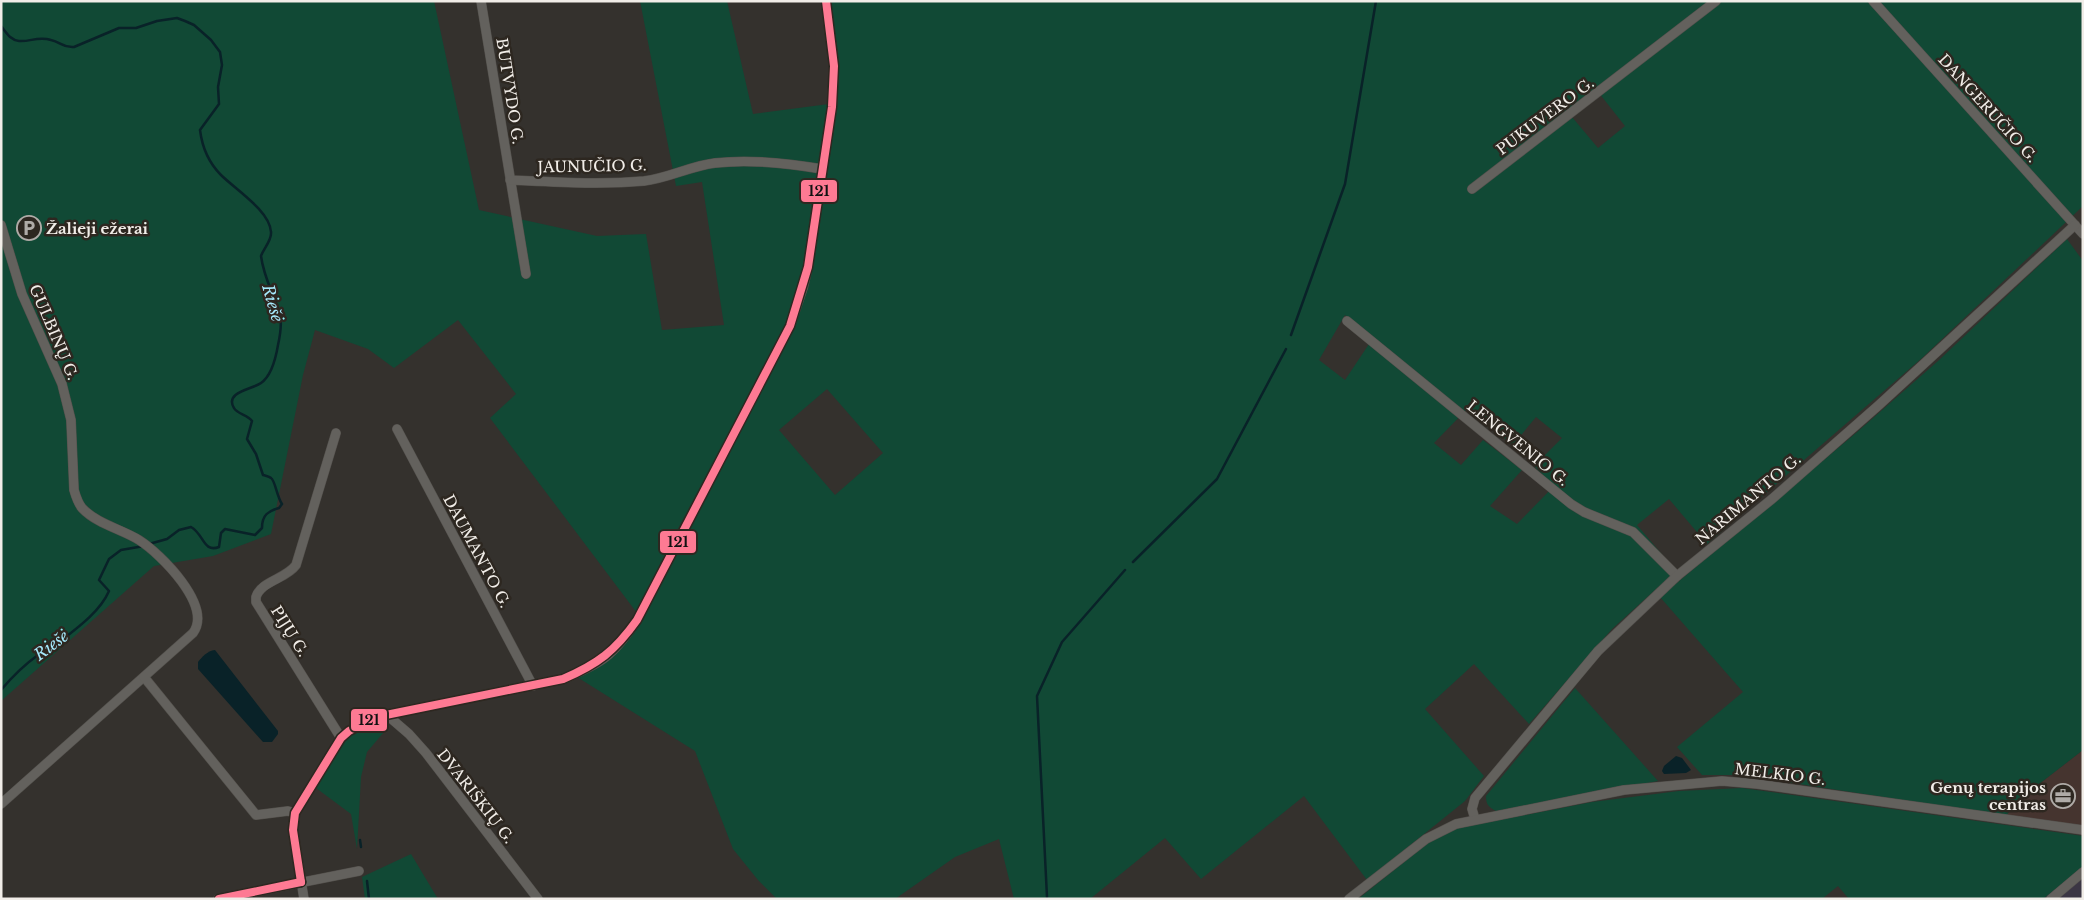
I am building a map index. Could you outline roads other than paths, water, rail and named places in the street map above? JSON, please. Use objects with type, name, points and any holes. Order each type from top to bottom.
[{"type":"street","name":"BUTVYDO G.","points":[[481,1],[526,274]]},
{"type":"street","points":[[304,899],[293,830],[295,813],[341,738],[349,731],[376,717],[533,686],[563,679],[587,670],[616,649],[637,620],[790,326],[797,309],[808,267],[832,106],[834,80],[826,1]]},
{"type":"street","name":"PUKUVERO G.","points":[[1472,189],[1716,1]]},
{"type":"street","name":"DANGERUČIO G.","points":[[1873,1],[2083,234]]},
{"type":"street","name":"JAUNUČIO G.","points":[[510,180],[582,183],[644,181],[665,178],[714,163],[748,161],[822,169]]},
{"type":"street","name":"GULBINŲ G.","points":[[1,224],[22,294],[62,384],[71,420],[74,490],[77,500],[90,514],[141,541],[176,575],[196,605],[199,623],[194,633],[144,677]]},
{"type":"street","name":"NARIMANTO G.","points":[[1475,819],[1472,810],[1475,798],[1598,651],[1676,576],[1772,499],[1865,418],[2075,225]]},
{"type":"street","name":"LENGVENIO G.","points":[[1347,321],[1572,504],[1584,512],[1633,532],[1676,576]]},
{"type":"street","name":"DAUMANTO G.","points":[[397,429],[533,686]]},
{"type":"street","name":"PIJŲ G.","points":[[336,434],[296,565],[288,573],[260,589],[256,602],[341,738]]},
{"type":"street","points":[[1,804],[144,677],[256,815],[288,811],[295,813]]},
{"type":"street","name":"DVARIŠKIŲ G.","points":[[387,715],[409,734],[426,753],[538,899]]},
{"type":"street","name":"MELKIO G.","points":[[1475,819],[1624,790],[1722,781],[1766,785],[2083,830]]},
{"type":"street","points":[[1349,899],[1434,833],[1475,819]]},
{"type":"street","points":[[218,899],[359,871]]},
{"type":"street","points":[[2051,899],[2083,872]]},
{"type":"water","points":[[215,650],[278,731],[272,742],[263,742],[198,669],[198,662],[201,658]]},
{"type":"water","points":[[1676,756],[1682,758],[1691,770],[1686,773],[1664,774],[1662,771],[1664,766]]},
{"type":"waterway","points":[[1291,335],[1345,184],[1376,1]]},
{"type":"waterway","name":"Riešė","points":[[1,26],[8,35],[16,40],[46,39],[67,47],[74,47],[119,28],[136,28],[157,21],[177,18],[194,25],[211,40],[220,52],[222,65],[218,87],[219,104],[200,130],[201,136],[204,148],[213,165],[227,181],[258,208],[269,224],[270,238],[261,256],[264,272],[278,307],[281,322],[276,355],[268,376],[261,383],[236,395],[232,403],[235,410],[252,421],[247,439],[256,454],[263,475],[272,479],[282,504],[279,508],[266,514],[262,528],[255,535],[225,529],[221,533],[219,547],[214,548],[207,545],[191,527],[179,530],[167,539],[149,544]]},
{"type":"waterway","points":[[1133,562],[1217,479],[1286,349]]},
{"type":"waterway","name":"Riešė","points":[[1,690],[28,663],[72,632],[100,606],[109,591],[99,580],[109,559],[121,550],[144,546]]},
{"type":"waterway","points":[[1047,897],[1037,696],[1062,642],[1125,570]]},
{"type":"waterway","points":[[360,840],[361,847]]},
{"type":"waterway","points":[[367,881],[369,899]]},
{"type":"place","name":"Žalieji ežerai","points":[[29,228]]},
{"type":"place","name":"Genų terapijos centras","points":[[2063,796]]}]
